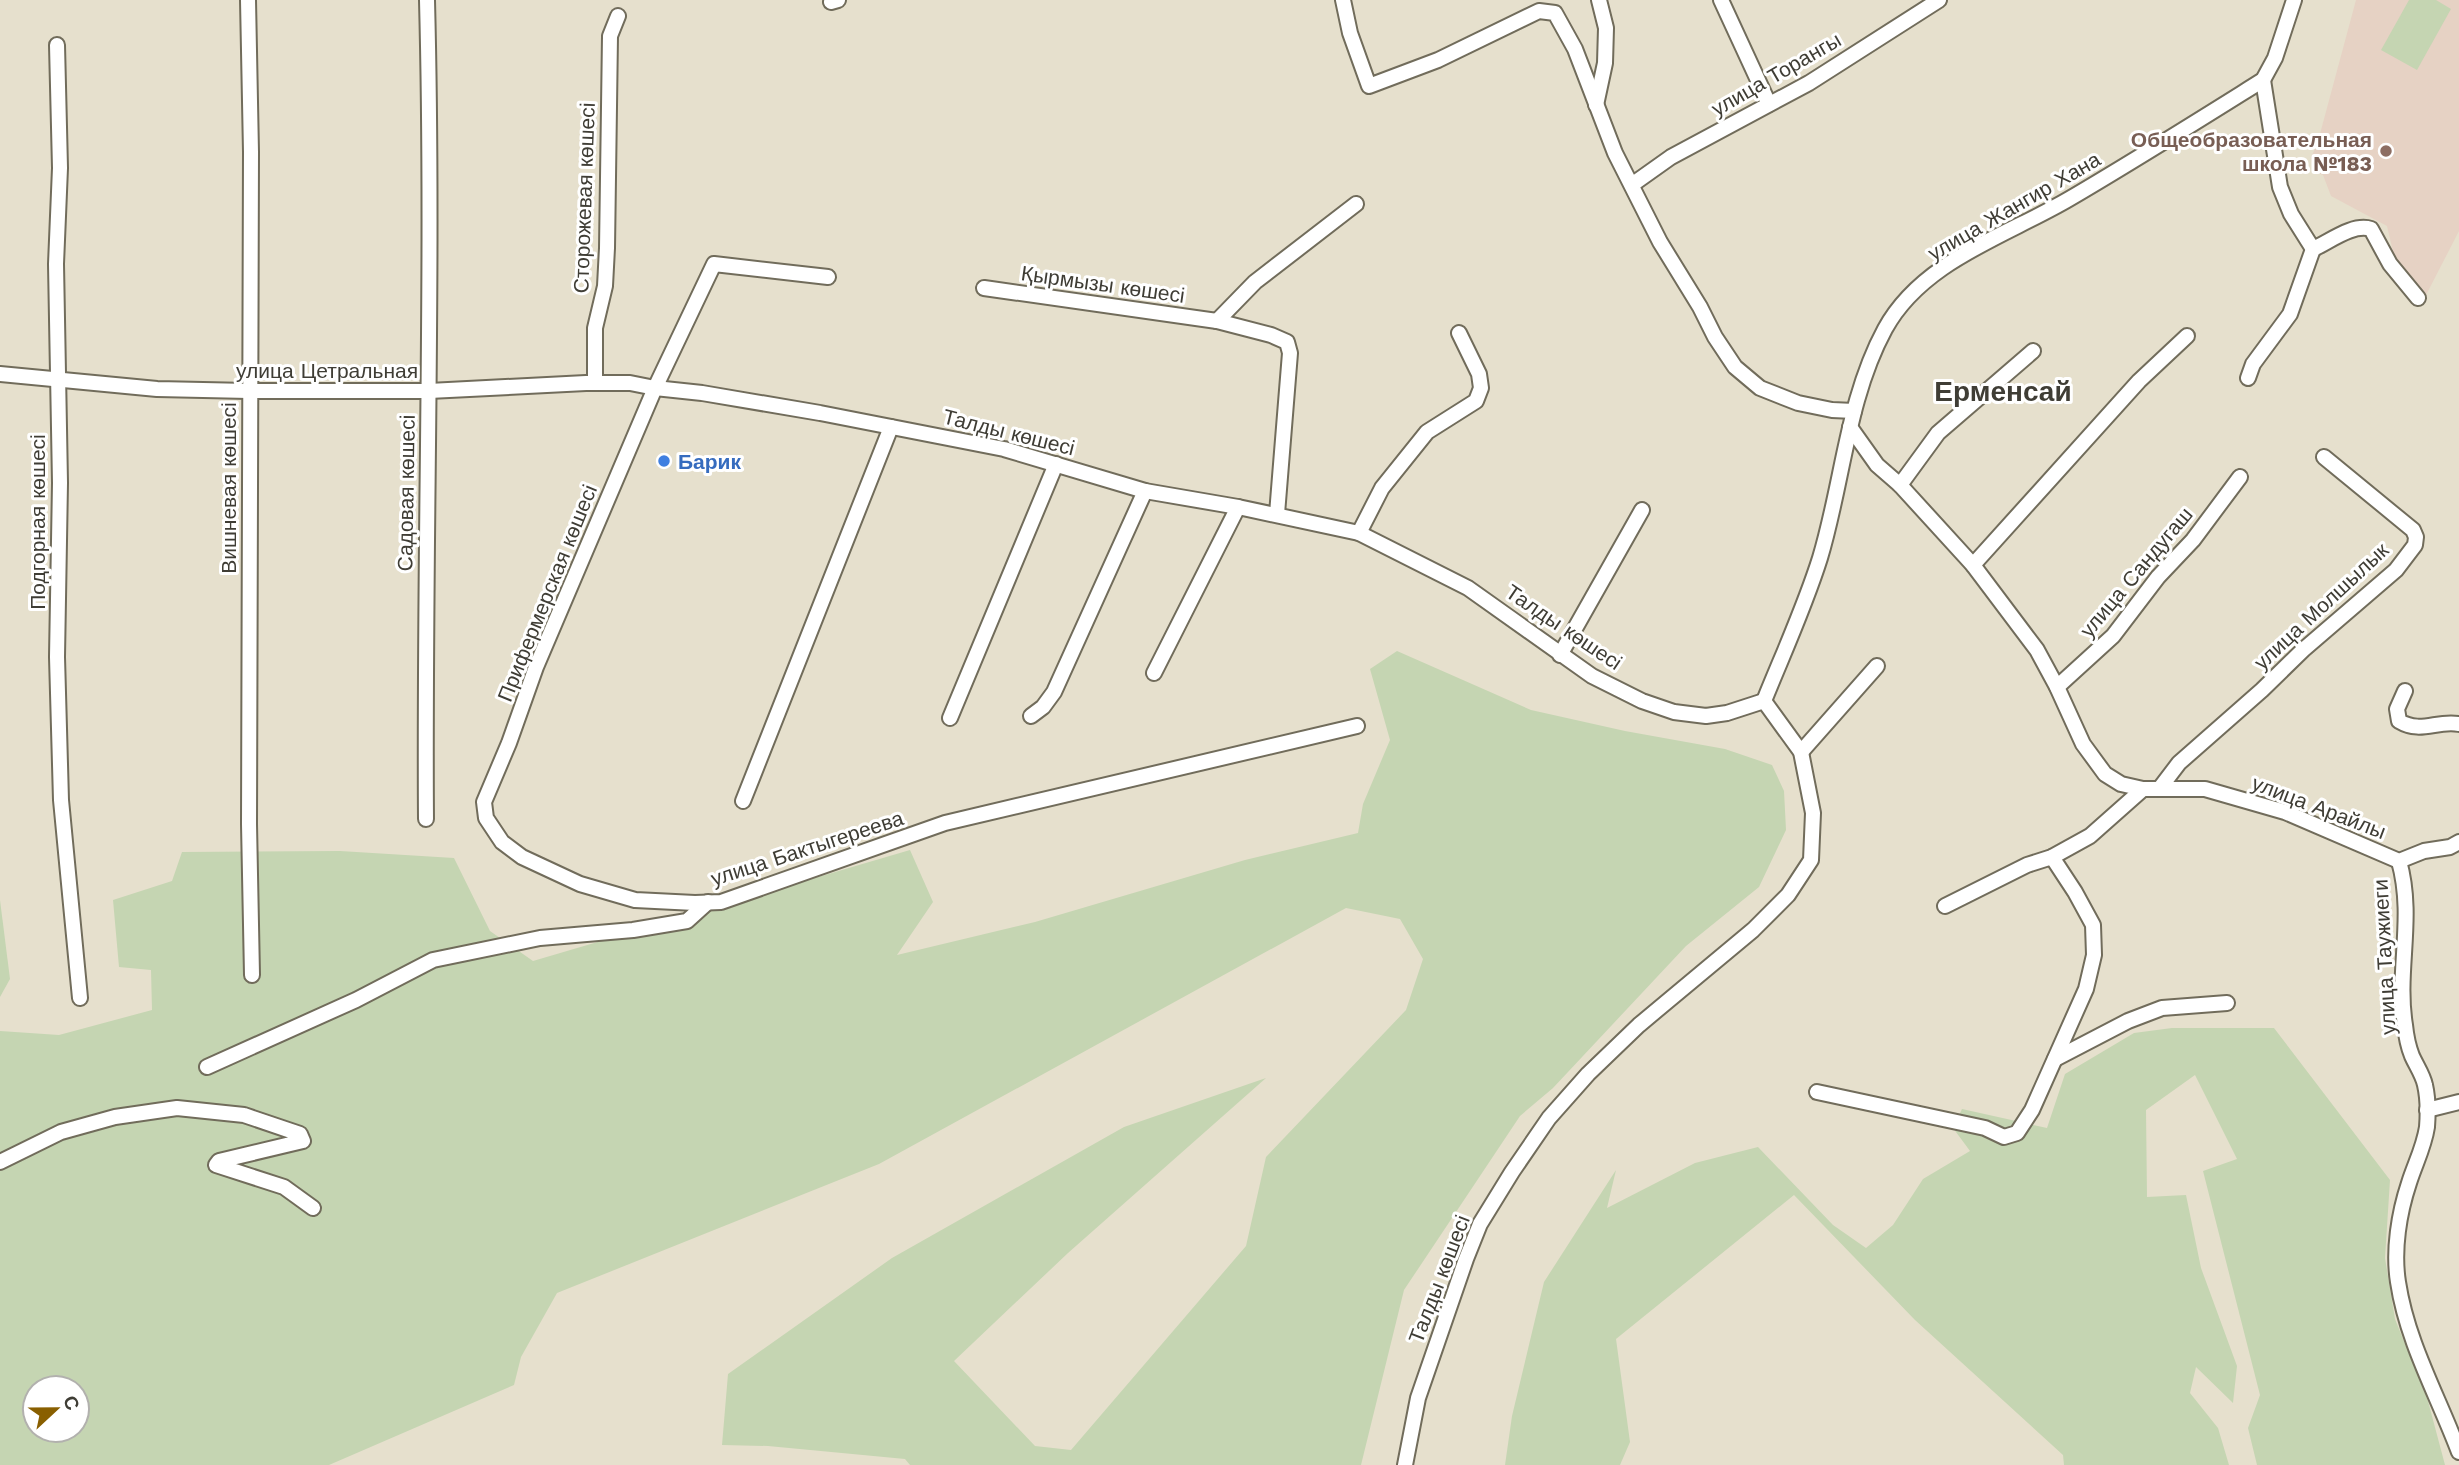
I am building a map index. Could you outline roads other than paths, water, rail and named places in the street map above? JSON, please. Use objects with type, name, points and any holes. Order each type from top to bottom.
[{"type":"street","name":"Вишневая көшесі","points":[[248,0],[251,152],[251,975]]},
{"type":"street","name":"Садовая көшесі","points":[[426,818],[425,605],[429,391],[427,0]]},
{"type":"street","points":[[1343,0],[1350,33],[1369,86],[1438,60],[1539,11],[1555,13],[1575,49],[1615,152],[1666,252],[1735,367],[1760,388],[1798,403],[1832,410],[1854,411]]},
{"type":"street","points":[[1596,105],[1605,63],[1606,28],[1600,0]]},
{"type":"street","name":"улица Торангы","points":[[1633,184],[1671,157],[1809,83],[1940,0]]},
{"type":"street","points":[[2294,0],[2275,58],[2263,80],[2280,187],[2291,214],[2313,249]]},
{"type":"street","points":[[1725,1],[1769,104]]},
{"type":"street","name":"Сторожевая көшесі","points":[[595,383],[595,328],[605,286],[607,248],[610,36],[618,16]]},
{"type":"street","name":"Подгорная көшесі","points":[[57,45],[60,169],[56,264],[60,483],[57,657],[61,800],[80,998]]},
{"type":"street","name":"улица Жангир Хана","points":[[1765,701],[1819,558],[1854,411],[1886,328],[1910,295],[1944,267],[1968,252],[2043,215],[2263,80]]},
{"type":"street","points":[[1217,321],[1255,282],[1356,204]]},
{"type":"street","points":[[2248,379],[2253,364],[2290,314],[2313,249],[2356,229],[2371,229],[2390,264],[2418,298]]},
{"type":"street","name":"Прифермерская көшесі","points":[[708,902],[635,900],[580,884],[522,857],[502,842],[486,818],[484,802],[509,743],[536,667],[655,388],[714,264],[828,277]]},
{"type":"street","name":"Қырмызы көшесі","points":[[984,288],[1217,321],[1271,334],[1287,342],[1290,353],[1277,514]]},
{"type":"street","points":[[1359,533],[1382,488],[1427,432],[1476,401],[1481,388],[1479,374],[1460,333]]},
{"type":"street","points":[[1973,565],[2140,381],[2187,337]]},
{"type":"street","points":[[1900,485],[1938,433],[2033,351]]},
{"type":"street","name":"улица Цетральная","points":[[0,374],[157,389],[249,391],[429,391],[595,383],[630,383],[655,388]]},
{"type":"street","name":"Талды көшесі","points":[[655,388],[702,393],[970,441],[1145,491],[1277,514],[1359,533],[1468,587],[1592,676],[1642,701],[1674,712],[1706,716],[1727,713],[1765,701],[1801,752],[1813,813],[1811,860],[1788,895],[1753,930],[1639,1025],[1588,1074],[1549,1118],[1512,1172],[1480,1224],[1466,1259],[1418,1398],[1405,1465]]},
{"type":"street","points":[[743,801],[891,427]]},
{"type":"street","points":[[1850,427],[1878,465],[1900,485],[1973,565],[2037,650],[2094,762],[2105,774],[2121,784],[2143,789],[2160,788]]},
{"type":"street","name":"улица Молшылык","points":[[2160,788],[2179,763],[2396,570],[2415,545],[2417,537],[2413,530],[2324,457]]},
{"type":"street","points":[[950,718],[1056,464]]},
{"type":"street","name":"улица Сандугаш","points":[[2057,687],[2113,636],[2158,577],[2193,540],[2240,478]]},
{"type":"street","points":[[1031,716],[1043,707],[1054,692],[1145,491]]},
{"type":"street","points":[[1154,673],[1238,507]]},
{"type":"street","points":[[1560,655],[1642,510]]},
{"type":"street","points":[[1801,752],[1877,666]]},
{"type":"street","points":[[2405,691],[2397,709],[2399,722],[2411,728],[2459,723]]},
{"type":"street","name":"улица Бактыгереева","points":[[207,1067],[356,1000],[433,960],[540,938],[633,930],[687,921],[708,902],[721,902],[945,823],[1357,726]]},
{"type":"street","name":"улица Арайлы","points":[[2160,788],[2205,789],[2285,812],[2399,861],[2459,842]]},
{"type":"street","points":[[1945,906],[2027,865],[2052,857],[2091,835],[2143,789]]},
{"type":"street","points":[[1818,1092],[1985,1128],[2004,1137],[2017,1133],[2032,1110],[2086,989],[2094,955],[2093,925],[2052,857]]},
{"type":"street","name":"улица Таужиеги","points":[[2399,861],[2405,882],[2407,926],[2404,1024],[2411,1053],[2425,1084],[2427,1110],[2424,1141],[2397,1231],[2398,1281],[2414,1347],[2459,1451]]},
{"type":"street","points":[[2055,1059],[2128,1021],[2162,1008],[2227,1003]]},
{"type":"street","points":[[2427,1110],[2459,1102]]},
{"type":"street","points":[[0,1162],[61,1132],[115,1117],[177,1108],[244,1115],[300,1134],[303,1141],[219,1161],[216,1166],[284,1186],[313,1208]]},
{"type":"place","name":"Общеобразовательная школа №183","points":[[2386,151]]},
{"type":"place","name":"Барик","points":[[664,461]]},
{"type":"district","name":"Ерменсай","points":[[2003,391]]}]
